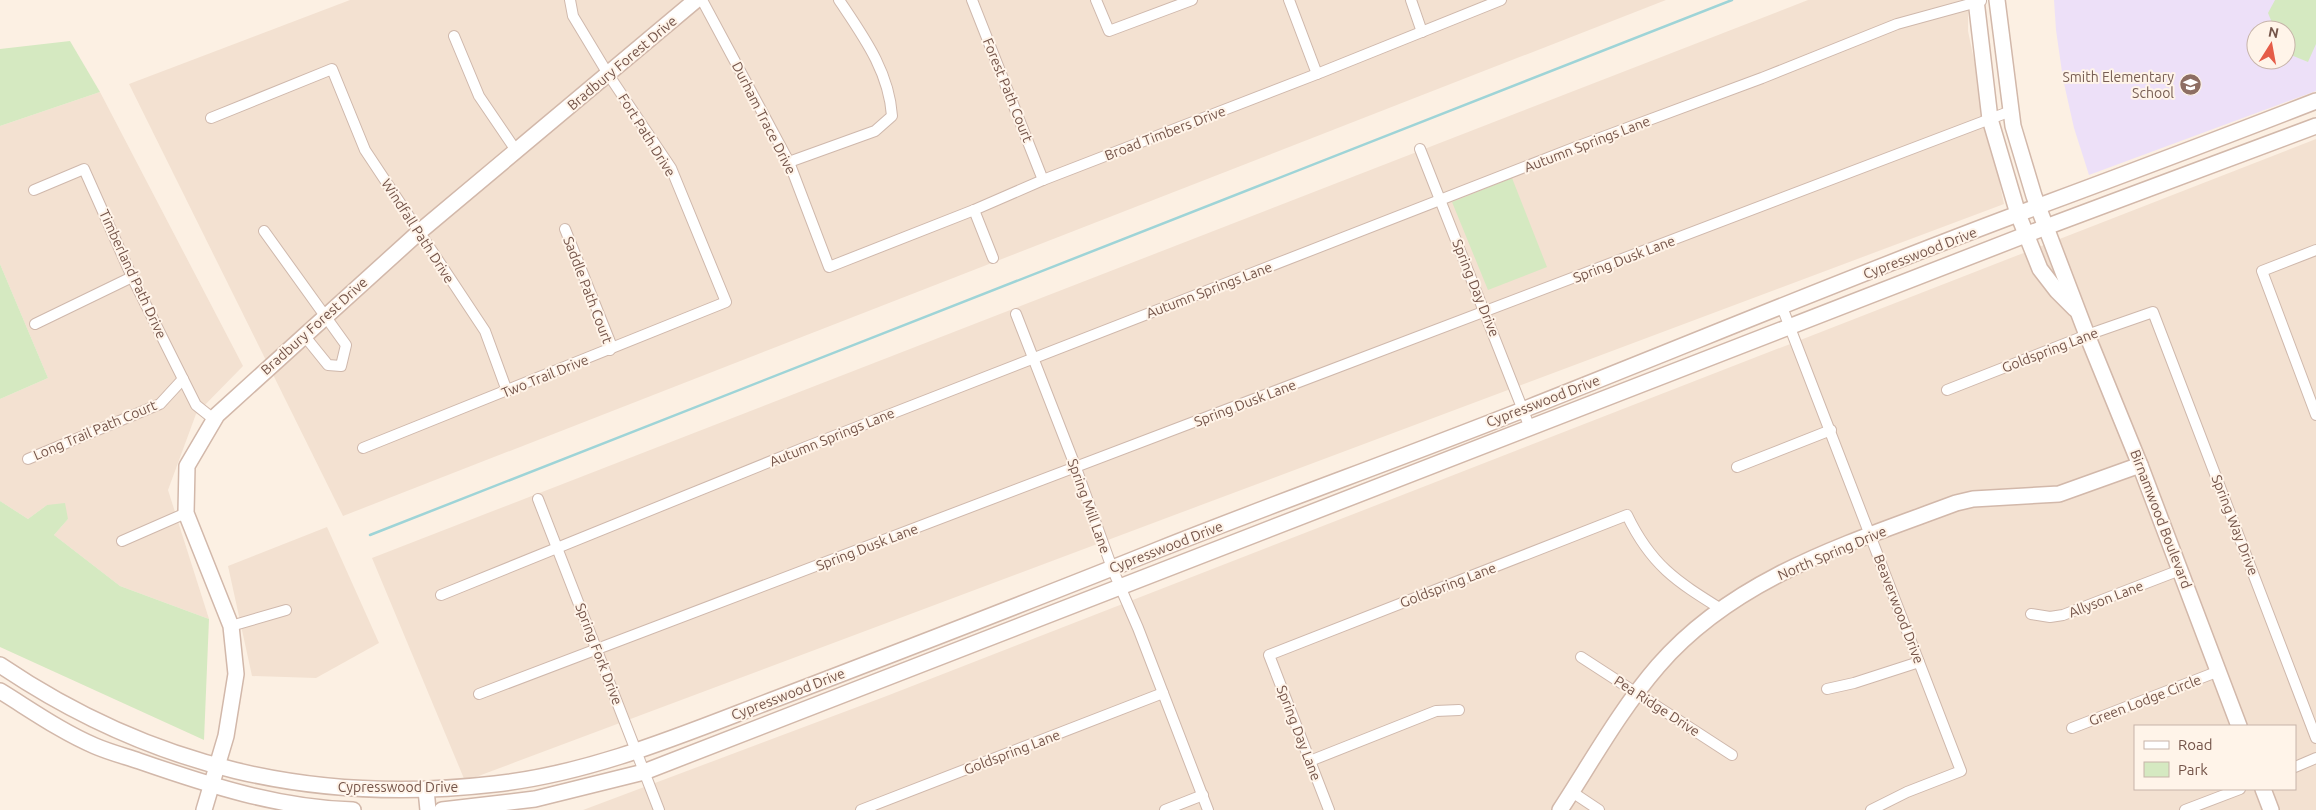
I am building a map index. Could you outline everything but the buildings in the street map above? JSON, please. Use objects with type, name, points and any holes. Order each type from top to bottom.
[{"type":"main road","name":"Bradbury Forest Drive","points":[[204,810],[218,767],[236,674],[231,626],[186,513],[187,466],[216,415],[418,233],[696,0]]},
{"type":"main road","name":"Birnamwood Boulevard","points":[[1997,0],[2013,126],[2038,207],[2140,465],[2239,725]]},
{"type":"main road","name":"Birnamwood Boulevard","points":[[1978,1],[1990,119],[2018,214],[2040,269],[2057,291],[2079,313]]},
{"type":"main road","name":"Cypresswood Drive","points":[[0,665],[66,706],[137,740],[174,754],[218,767],[301,784],[339,788],[426,790],[500,784],[558,774],[635,752],[868,664],[1523,410],[2018,214],[2185,153],[2316,101]]},
{"type":"main road","name":"Cypresswood Drive","points":[[442,810],[535,799],[644,772],[1326,509],[2026,235],[2316,126]]},
{"type":"main road","points":[[2185,153],[2193,172]]},
{"type":"main road","name":"North Spring Drive","points":[[1560,810],[1636,692],[1677,646],[1721,609],[1785,570],[1956,503],[2058,494],[2140,465]]},
{"type":"main road","points":[[1317,489],[1326,509]]},
{"type":"main road","points":[[868,664],[874,683]]},
{"type":"main road","name":"Cypresswood Drive","points":[[0,691],[95,746],[211,786],[290,803],[353,810]]},
{"type":"main road","points":[[53,723],[66,706]]},
{"type":"main road","points":[[426,790],[428,810]]},
{"type":"main road","points":[[2263,790],[2271,810]]},
{"type":"street","name":"Fort Path Drive","points":[[570,0],[573,16],[608,74],[671,168],[726,302]]},
{"type":"street","name":"Durham Trace Drive","points":[[702,0],[789,162],[830,267]]},
{"type":"street","points":[[789,162],[875,131],[892,116],[891,95],[872,50],[839,0]]},
{"type":"street","name":"Forest Path Court","points":[[972,0],[1043,180]]},
{"type":"street","points":[[1096,0],[1109,31],[1192,0]]},
{"type":"street","points":[[1289,0],[1317,74]]},
{"type":"street","points":[[1411,0],[1422,32]]},
{"type":"street","name":"Broad Timbers Drive","points":[[830,267],[974,210],[1043,180],[1317,74],[1501,0]]},
{"type":"street","name":"Autumn Springs Lane","points":[[441,595],[558,546],[1033,358],[1682,106],[1762,78],[1896,24],[1978,1]]},
{"type":"street","points":[[454,36],[479,96],[515,149],[520,149]]},
{"type":"street","name":"Windfall Path Drive","points":[[211,118],[332,68],[365,150],[418,233],[485,331],[507,391]]},
{"type":"street","name":"Spring Dusk Lane","points":[[479,694],[2011,111]]},
{"type":"street","name":"Spring Day Drive","points":[[1420,149],[1439,200],[1486,311],[1530,428]]},
{"type":"street","name":"Timberland Path Drive","points":[[34,190],[84,169],[132,277],[182,379],[196,405],[210,417],[216,415]]},
{"type":"street","points":[[974,210],[993,258]]},
{"type":"street","name":"Saddle Path Court","points":[[564,229],[612,347],[610,350]]},
{"type":"street","points":[[264,231],[346,345],[341,366],[328,365],[307,339],[306,333]]},
{"type":"street","points":[[2316,250],[2262,271],[2316,415]]},
{"type":"street","points":[[35,324],[132,277]]},
{"type":"street","name":"Two Trail Drive","points":[[363,448],[726,302]]},
{"type":"street","name":"Beaverwood Drive","points":[[1782,307],[1961,771],[1907,792],[1871,810]]},
{"type":"street","name":"Goldspring Lane","points":[[1947,390],[2087,335],[2153,312]]},
{"type":"street","name":"Spring Way Drive","points":[[2153,312],[2316,738]]},
{"type":"street","name":"Spring Mill Lane","points":[[1016,314],[1076,468],[1112,568],[1164,693],[1208,810]]},
{"type":"street","name":"Long Trail Path Court","points":[[28,459],[160,404],[182,379]]},
{"type":"street","points":[[1737,466],[1831,430]]},
{"type":"street","name":"Spring Fork Drive","points":[[538,499],[558,546],[635,752],[659,810]]},
{"type":"street","points":[[122,541],[186,513]]},
{"type":"street","name":"Goldspring Lane","points":[[1269,655],[1627,515],[1644,546],[1663,569],[1678,582],[1721,609]]},
{"type":"street","name":"Allyson Lane","points":[[2031,614],[2050,617],[2063,615],[2180,570]]},
{"type":"street","points":[[231,626],[286,610]]},
{"type":"street","name":"Spring Day Lane","points":[[1269,655],[1329,810]]},
{"type":"street","name":"Pea Ridge Drive","points":[[1581,657],[1732,755]]},
{"type":"street","points":[[1827,689],[1854,683],[1919,662]]},
{"type":"street","name":"Green Lodge Circle","points":[[2072,728],[2219,672]]},
{"type":"street","name":"Goldspring Lane","points":[[861,810],[1164,693]]},
{"type":"street","points":[[1310,761],[1436,711],[1459,710]]},
{"type":"street","points":[[2296,767],[2316,758]]},
{"type":"street","points":[[2185,810],[2237,790]]},
{"type":"street","points":[[1572,792],[1599,810]]},
{"type":"street","points":[[1165,810],[1203,795]]},
{"type":"shaded area","points":[[350,0],[1666,0],[343,516],[129,84]]},
{"type":"shaded area","points":[[1808,0],[1968,0],[1968,31],[2004,204],[465,781],[372,558]]},
{"type":"shaded area","name":"Smith Elementary School","points":[[2054,0],[2316,0],[2316,91],[2089,175],[2074,128],[2063,79]]},
{"type":"shaded area","points":[[100,92],[243,366],[196,414],[168,490],[209,619],[120,586],[54,535],[68,519],[47,505],[28,519],[0,501],[0,399],[48,378],[0,264],[0,126]]},
{"type":"shaded area","points":[[2316,139],[2316,810],[583,810],[884,697]]},
{"type":"shaded area","points":[[327,527],[379,643],[316,678],[252,676],[228,566]]},
{"type":"green space","points":[[2275,0],[2316,0],[2316,44],[2308,62],[2296,57],[2296,20],[2271,20],[2268,13]]},
{"type":"green space","points":[[70,41],[100,92],[0,126],[0,49]]},
{"type":"green space","points":[[1512,178],[1547,267],[1488,290],[1452,202]]},
{"type":"green space","points":[[0,264],[48,378],[0,399]]},
{"type":"green space","points":[[0,501],[28,519],[47,505],[65,503],[68,519],[54,535],[120,586],[209,619],[204,740],[0,647]]},
{"type":"waterway","points":[[370,535],[1732,0]]},
{"type":"place","name":"Smith Elementary School","points":[[2190,85]]}]
